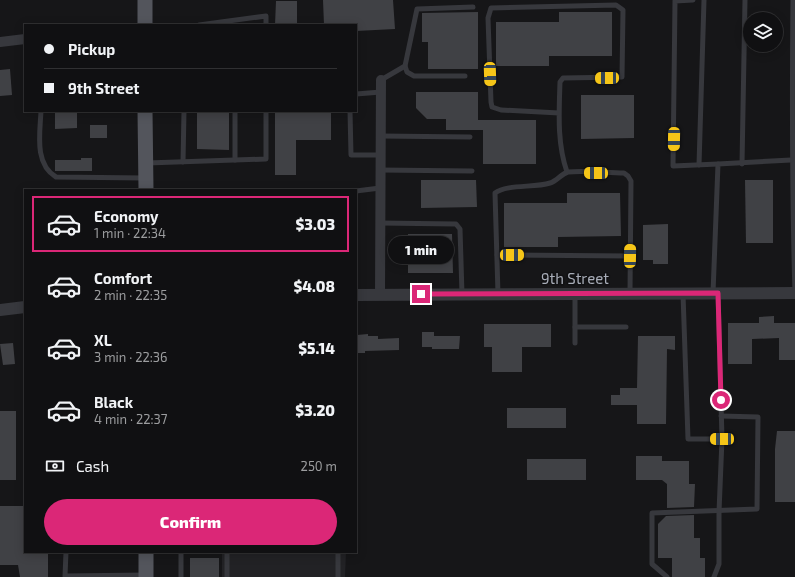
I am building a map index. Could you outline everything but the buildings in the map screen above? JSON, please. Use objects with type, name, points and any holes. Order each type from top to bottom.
[{"type":"main road","points":[[145,0],[145,24]]},
{"type":"main road","points":[[146,112],[146,177]]},
{"type":"main road","points":[[146,553],[146,576]]},
{"type":"street","points":[[0,42],[24,39]]},
{"type":"street","points":[[380,294],[381,80]]},
{"type":"street","name":"9th Street","points":[[357,295],[795,293]]},
{"type":"street","points":[[0,310],[24,307]]},
{"type":"lane","points":[[693,0],[675,1],[673,166],[742,164],[791,160]]},
{"type":"lane","points":[[699,165],[704,0]]},
{"type":"lane","points":[[742,164],[745,0]]},
{"type":"lane","points":[[793,0],[791,160],[794,195],[795,293]]},
{"type":"lane","points":[[559,112],[500,110],[492,107],[488,18],[491,8],[616,6],[623,10],[622,77],[563,78],[560,82],[559,112],[561,154],[567,172]]},
{"type":"lane","points":[[465,76],[414,76],[407,72],[404,66],[417,9],[473,7]]},
{"type":"lane","points":[[211,24],[235,22],[266,16],[266,24]]},
{"type":"lane","points":[[381,80],[404,66]]},
{"type":"lane","points":[[357,94],[381,92]]},
{"type":"lane","points":[[41,112],[42,158],[45,166],[52,175],[56,177],[146,177],[183,162],[266,159],[266,112]]},
{"type":"lane","points":[[183,162],[184,112]]},
{"type":"lane","points":[[235,112],[235,160]]},
{"type":"lane","points":[[350,112],[351,155],[380,155]]},
{"type":"lane","points":[[381,136],[470,137]]},
{"type":"lane","points":[[714,577],[719,564],[719,512],[722,439],[714,241],[718,164]]},
{"type":"lane","points":[[380,170],[472,171]]},
{"type":"lane","points":[[498,294],[495,193],[499,190],[511,187],[525,187],[551,183],[567,172],[624,174],[628,176],[631,181],[630,293]]},
{"type":"lane","points":[[357,191],[380,188]]},
{"type":"lane","points":[[380,223],[456,224],[460,229],[462,294]]},
{"type":"lane","points":[[497,255],[630,256]]},
{"type":"lane","points":[[683,293],[688,439],[722,439]]},
{"type":"lane","points":[[575,294],[575,343]]},
{"type":"lane","points":[[575,327],[626,327]]},
{"type":"lane","points":[[667,577],[652,564],[652,513],[719,512],[757,509],[758,417],[721,416]]},
{"type":"lane","points":[[66,553],[65,576],[146,576]]},
{"type":"lane","points":[[181,553],[181,577]]},
{"type":"lane","points":[[227,553],[227,577]]},
{"type":"lane","points":[[338,553],[338,577]]},
{"type":"shaded area","points":[[222,553],[346,553],[345,577],[222,577]]},
{"type":"route","points":[[421,294],[718,293],[721,400]]}]
